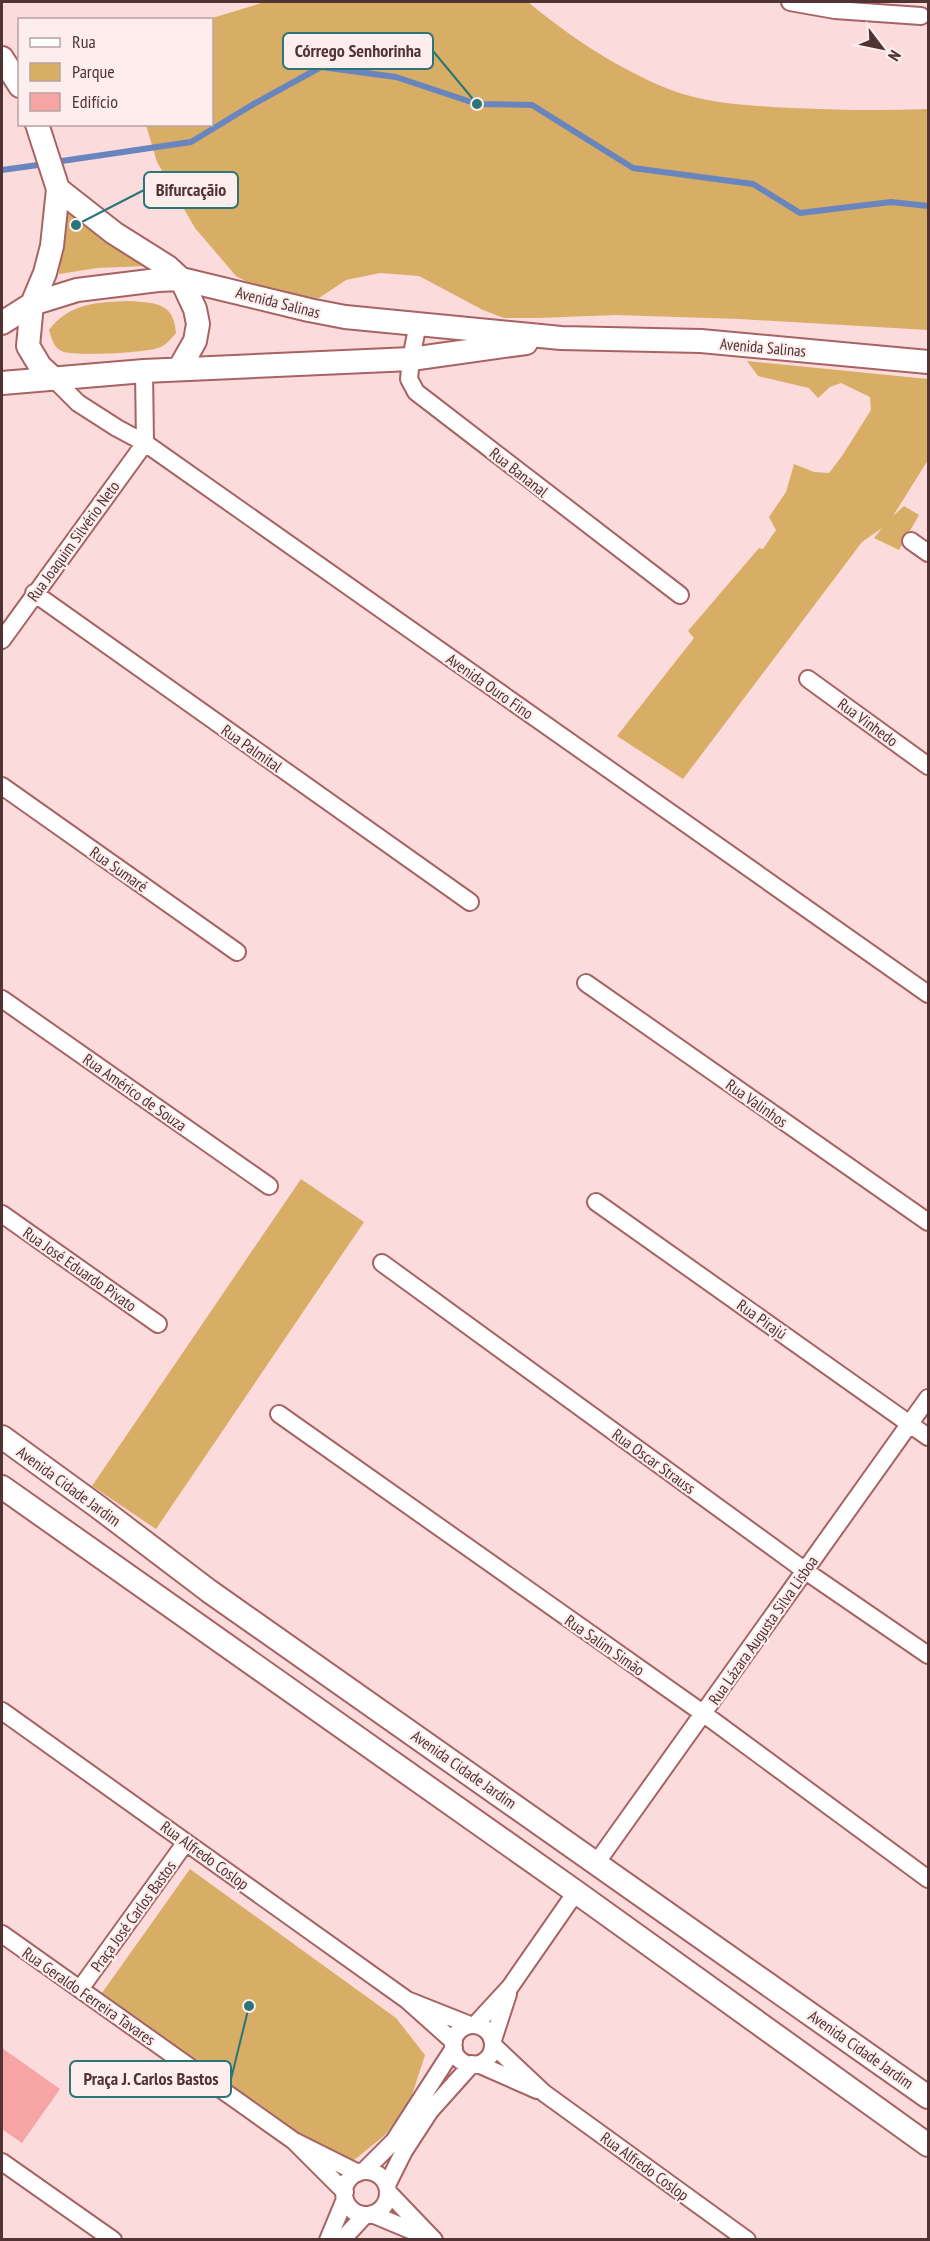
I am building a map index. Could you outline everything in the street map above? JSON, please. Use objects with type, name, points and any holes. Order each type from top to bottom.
[{"type":"main road","points":[[2,58],[18,83]]},
{"type":"main road","points":[[38,126],[57,184],[52,246],[45,273],[32,304],[28,346],[40,366],[52,377]]},
{"type":"main road","points":[[57,184],[114,233],[168,267],[181,279],[195,309],[198,324],[195,342],[179,369]]},
{"type":"main road","name":"Avenida Salinas","points":[[2,322],[32,304],[77,290],[181,279],[345,317],[561,338],[701,341],[928,362]]},
{"type":"main road","name":"Avenida Salinas","points":[[2,383],[144,371],[411,359],[561,338]]},
{"type":"main road","name":"Avenida Cidade Jardim","points":[[2,1437],[209,1591],[928,2097]]},
{"type":"main road","points":[[2,1487],[576,1892],[928,2145]]},
{"type":"main road","points":[[190,1620],[209,1591]]},
{"type":"street","points":[[790,2],[921,16]]},
{"type":"street","name":"Rua Bananal","points":[[418,323],[409,380],[416,392],[680,596]]},
{"type":"street","points":[[144,371],[145,443]]},
{"type":"street","name":"Avenida Ouro Fino","points":[[52,377],[78,403],[145,443],[928,994]]},
{"type":"street","name":"Rua Joaquim Silvério Neto","points":[[2,640],[145,443]]},
{"type":"street","points":[[911,541],[928,553]]},
{"type":"street","name":"Rua Palmital","points":[[34,593],[470,902]]},
{"type":"street","name":"Rua Vinhedo","points":[[808,679],[928,766]]},
{"type":"street","name":"Rua Sumaré","points":[[2,786],[237,952]]},
{"type":"street","name":"Rua Valinhos","points":[[586,983],[928,1222]]},
{"type":"street","name":"Rua Américo de Souza","points":[[2,999],[269,1185]]},
{"type":"street","name":"Rua Pirajú","points":[[596,1202],[928,1437]]},
{"type":"street","name":"Rua José Eduardo Pivato","points":[[2,1214],[158,1324]]},
{"type":"street","name":"Rua Oscar Strauss","points":[[382,1263],[804,1570],[928,1655]]},
{"type":"street","name":"Rua Lázara Augusta Silva Lisboa","points":[[597,1862],[928,1398]]},
{"type":"street","name":"Rua Salim Simão","points":[[279,1414],[704,1714],[928,1879]]},
{"type":"street","name":"Rua Alfredo Coslop","points":[[2,1712],[407,2000]]},
{"type":"street","name":"Praça José Carlos Bastos","points":[[80,1989],[186,1842]]},
{"type":"street","points":[[327,2240],[345,2195],[348,2181],[394,2141],[454,2045],[459,2031],[473,2025],[510,1987],[576,1892]]},
{"type":"street","name":"Rua Geraldo Ferreira Tavares","points":[[2,1934],[294,2141]]},
{"type":"street","points":[[342,2240],[369,2214],[384,2206],[387,2189],[404,2151],[430,2111],[475,2064],[489,2057],[510,1987]]},
{"type":"street","points":[[407,2000],[486,2030],[493,2042],[544,2092]]},
{"type":"street","points":[[407,2000],[454,2045],[460,2059],[544,2092]]},
{"type":"street","name":"Rua Alfredo Coslop","points":[[544,2092],[747,2240]]},
{"type":"street","points":[[294,2141],[361,2172],[377,2174],[387,2189],[433,2240]]},
{"type":"street","points":[[294,2141],[345,2195],[352,2210],[369,2214],[433,2240]]},
{"type":"street","points":[[2,2162],[110,2239]]},
{"type":"green space","points":[[265,2],[528,2],[578,40],[614,62],[651,82],[685,95],[731,104],[777,107],[860,110],[928,109],[928,330],[739,319],[616,315],[504,318],[483,310],[419,276],[380,273],[346,280],[319,298],[277,298],[236,276],[195,228],[157,162],[146,126],[213,126],[212,18]]},
{"type":"green space","points":[[65,207],[146,266],[97,268],[59,274]]},
{"type":"green space","points":[[129,301],[162,306],[171,315],[176,333],[161,347],[150,350],[96,354],[64,352],[57,348],[49,330],[66,314],[95,303]]},
{"type":"green space","points":[[747,361],[928,379],[928,460],[893,516],[904,506],[919,515],[899,550],[874,538],[882,528],[862,542],[683,779],[617,736],[694,638],[688,631],[759,548],[763,549],[776,530],[769,517],[786,492],[794,464],[814,472],[829,473],[871,410],[870,397],[841,383],[830,387],[818,398],[809,388],[758,376]]},
{"type":"green space","points":[[301,1179],[364,1222],[156,1529],[92,1486]]},
{"type":"green space","points":[[190,1869],[396,2018],[425,2055],[410,2101],[385,2135],[348,2165],[293,2133],[102,1993]]},
{"type":"building","points":[[2,2048],[60,2089],[22,2143],[2,2129]]},
{"type":"waterway","points":[[55,162],[191,142],[321,67],[396,77],[477,104],[532,105],[633,168],[753,184],[800,213],[891,202],[928,206]]},
{"type":"waterway","points":[[2,170],[45,164]]},
{"type":"place","name":"Córrego Senhorinha","points":[[477,104]]},
{"type":"place","name":"Bifurcaçãio","points":[[76,225]]},
{"type":"place","name":"Praça J. Carlos Bastos","points":[[249,2006]]}]
